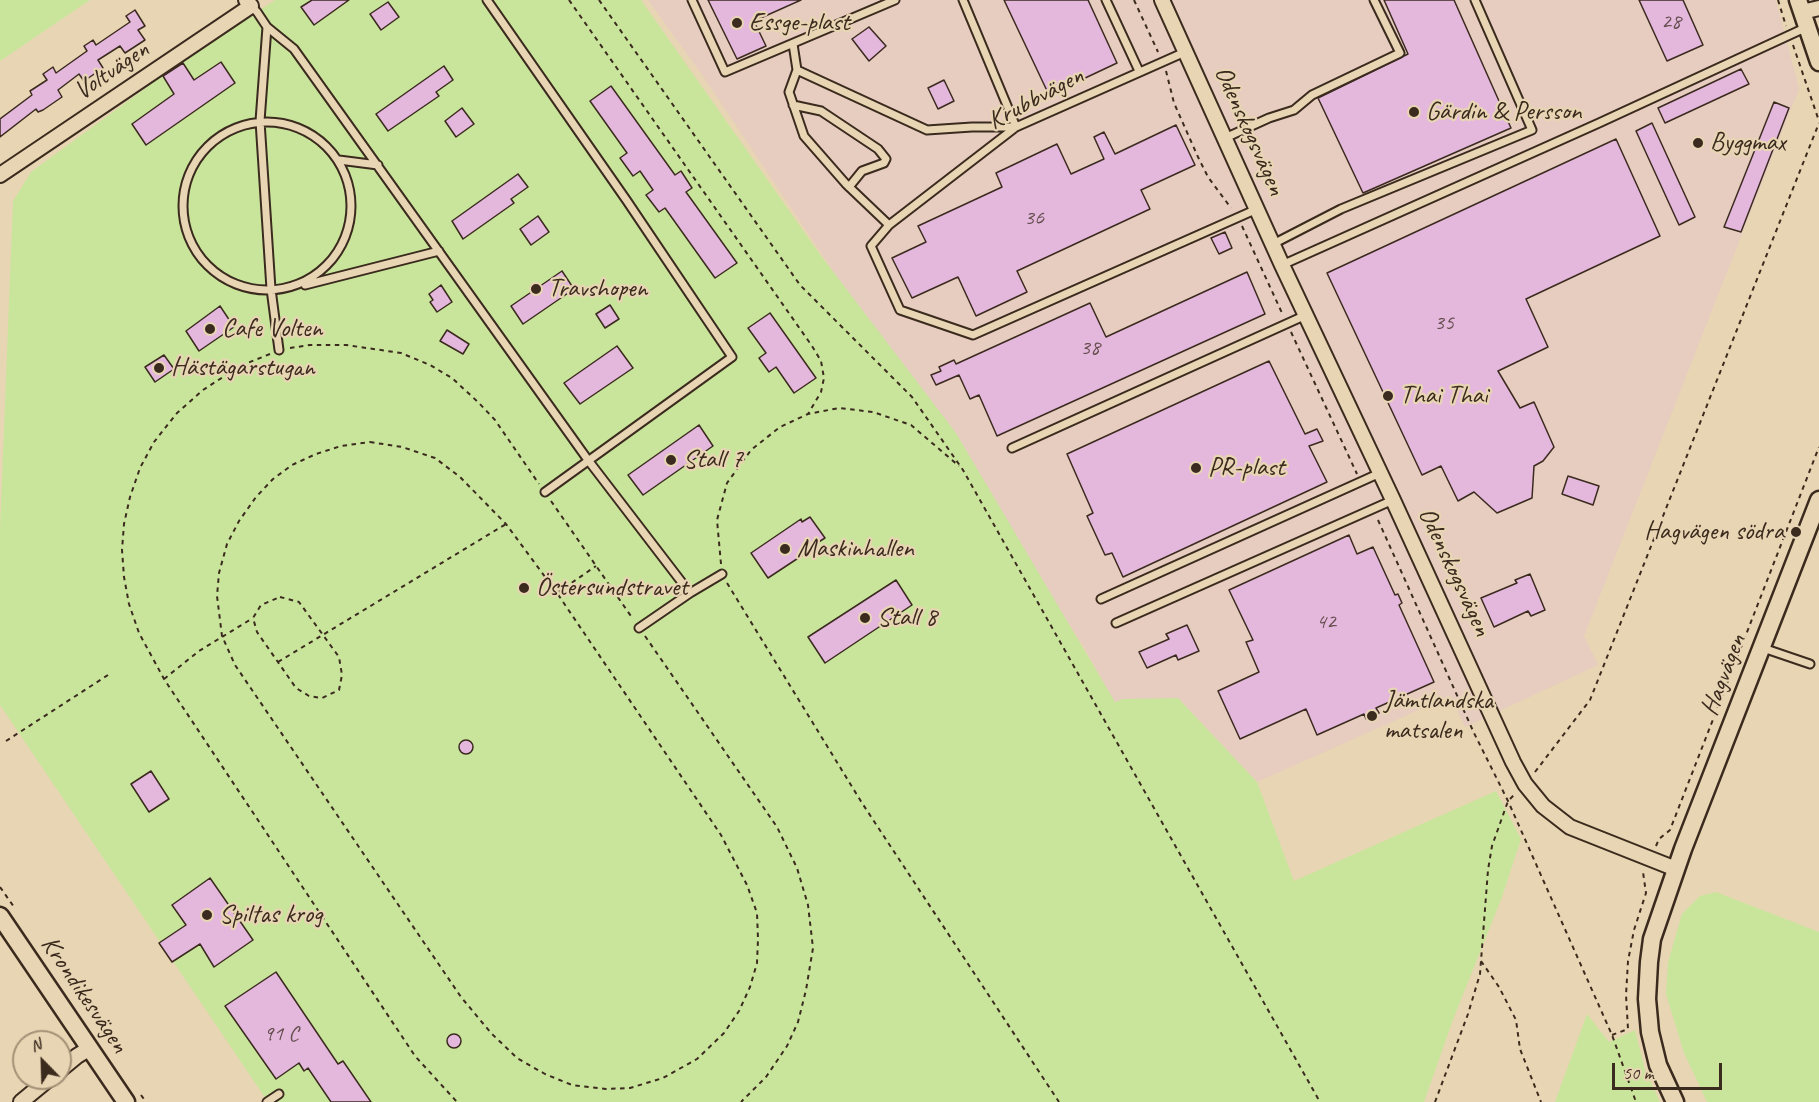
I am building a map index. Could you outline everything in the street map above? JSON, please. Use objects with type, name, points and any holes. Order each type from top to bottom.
[{"type":"street","name":"Odenskogsvägen","points":[[1162,0],[1282,265],[1525,784],[1543,806],[1570,827],[1676,869]]},
{"type":"street","name":"Voltvägen","points":[[0,175],[249,3]]},
{"type":"street","points":[[1819,8],[1803,13],[1819,62]]},
{"type":"street","name":"Hagvägen","points":[[1676,869],[1819,500]]},
{"type":"street","points":[[1675,1102],[1658,1065],[1650,1032],[1647,999],[1652,939],[1676,869]]},
{"type":"street","name":"Krondikesvägen","points":[[0,916],[126,1102]]},
{"type":"street","points":[[72,1060],[90,1048]]},
{"type":"street","points":[[21,1102],[36,1090]]},
{"type":"lane","points":[[487,0],[621,192],[732,357],[544,492]]},
{"type":"lane","points":[[692,0],[725,72],[895,0]]},
{"type":"lane","points":[[797,70],[927,130],[972,127],[1016,128],[963,0]]},
{"type":"lane","points":[[1106,0],[1139,71]]},
{"type":"lane","points":[[1225,138],[1269,118],[1294,110],[1312,95],[1400,53],[1374,0]]},
{"type":"lane","points":[[1273,244],[1341,209],[1532,130],[1475,0]]},
{"type":"lane","points":[[249,3],[267,27],[294,49],[588,460],[690,593]]},
{"type":"lane","points":[[1282,265],[1790,36],[1803,13]]},
{"type":"lane","points":[[267,27],[260,121],[271,289],[279,350]]},
{"type":"lane","points":[[793,44],[797,70],[789,92],[804,136],[849,187],[889,225]]},
{"type":"lane","name":"Krubbvägen","points":[[1185,52],[1016,128],[889,225],[871,246],[900,310],[974,335],[1238,218]]},
{"type":"lane","points":[[793,105],[821,111],[878,149],[886,159],[885,163],[862,171],[849,187]]},
{"type":"lane","points":[[299,287],[326,267],[344,245],[352,217],[351,188],[339,160],[321,140],[296,126],[260,121],[241,126],[217,138],[198,158],[186,182],[182,209],[188,236],[196,252],[201,260],[221,278],[246,289],[299,287],[439,251]]},
{"type":"lane","points":[[339,160],[378,165]]},
{"type":"lane","points":[[1238,218],[1257,209]]},
{"type":"lane","points":[[1012,448],[1306,315]]},
{"type":"lane","points":[[1101,599],[1380,473]]},
{"type":"lane","points":[[1116,623],[1393,500]]},
{"type":"lane","points":[[639,628],[722,574]]},
{"type":"lane","points":[[1762,648],[1810,664]]},
{"type":"lane","points":[[267,1102],[279,1094]]},
{"type":"path","points":[[569,0],[821,361],[824,378],[821,392],[808,414]]},
{"type":"path","points":[[599,0],[800,285],[912,398],[963,470],[1320,1102]]},
{"type":"path","points":[[1134,0],[1162,61],[1174,103],[1198,157],[1208,177],[1238,218],[1360,482]]},
{"type":"path","points":[[1435,1102],[1468,1014],[1480,974],[1488,870],[1492,846],[1508,801],[1546,759],[1590,700],[1819,122],[1778,0]]},
{"type":"path","points":[[458,1102],[416,1056],[164,679],[139,633],[129,604],[122,550],[124,524],[140,468],[154,442],[177,413],[203,390],[240,366],[279,350],[310,345],[346,345],[401,353],[430,365],[452,378],[479,403],[495,420],[777,827],[797,868],[808,905],[813,948],[807,990],[798,1022],[787,1047],[766,1077],[741,1102]]},
{"type":"path","points":[[963,470],[911,425],[873,412],[839,408],[808,414],[780,427],[751,450],[727,483],[717,520],[722,574],[862,803],[1059,1102]]},
{"type":"path","points":[[370,441],[402,447],[435,458],[460,477],[506,524],[557,593],[721,835],[747,885],[757,913],[757,963],[750,987],[739,1011],[724,1033],[698,1059],[663,1078],[630,1088],[606,1089],[572,1085],[545,1074],[517,1058],[491,1033],[461,997],[235,665],[222,636],[217,596],[219,573],[227,544],[256,497],[273,479],[292,465],[315,454],[341,446],[370,441]]},
{"type":"path","points":[[1373,509],[1474,733],[1508,801],[1612,1035],[1636,1102]]},
{"type":"path","points":[[278,662],[506,524]]},
{"type":"path","points":[[557,593],[596,566]]},
{"type":"path","points":[[164,679],[199,651],[253,618],[261,605],[280,597],[299,602],[339,657],[342,675],[339,690],[322,698],[309,696],[296,688],[257,632],[253,618]]},
{"type":"path","points":[[6,741],[108,675]]},
{"type":"path","points":[[1481,961],[1499,987],[1515,1020],[1520,1049],[1541,1102]]},
{"type":"shaded area","points":[[648,0],[1776,0],[1799,89],[1584,636],[1598,665],[1465,727],[1450,696],[1257,782],[1178,698],[1115,703],[1084,647],[703,76]]},
{"type":"green space","points":[[0,0],[90,0],[0,61]]},
{"type":"green space","name":"Östersundstravet","points":[[275,0],[641,0],[819,253],[956,433],[1115,702],[1123,699],[1178,698],[1257,782],[1294,881],[1496,791],[1521,839],[1502,897],[1454,1017],[1424,1102],[268,1102],[0,705],[0,529],[13,201],[31,172],[162,76]]},
{"type":"green space","points":[[1716,892],[1819,932],[1819,1102],[1707,1102],[1684,1053],[1666,994],[1668,962],[1682,914],[1700,896]]},
{"type":"green space","points":[[1587,1014],[1609,1042],[1635,1030],[1645,1070],[1660,1102],[1555,1102]]},
{"type":"building","points":[[312,0],[349,0],[314,25],[301,7]]},
{"type":"building","name":"Essge-plast","points":[[708,0],[801,0],[754,21],[766,46],[737,59]]},
{"type":"building","points":[[1004,0],[1088,0],[1117,63],[1049,95]]},
{"type":"building","name":"Gärdin & Persson","points":[[1384,0],[1454,0],[1511,128],[1363,193],[1318,98],[1408,54]]},
{"type":"building","points":[[1639,0],[1683,0],[1703,45],[1667,61]]},
{"type":"building","points":[[388,2],[399,17],[381,30],[370,14]]},
{"type":"building","points":[[135,10],[145,26],[138,30],[145,40],[125,53],[120,46],[98,60],[103,68],[84,81],[79,74],[58,90],[62,97],[43,110],[38,112],[36,109],[0,137],[0,119],[32,95],[30,91],[47,80],[43,74],[53,67],[56,73],[87,51],[84,46],[93,40],[96,45],[130,22],[126,16]]},
{"type":"building","points":[[869,27],[886,46],[869,61],[852,39]]},
{"type":"building","points":[[221,62],[235,83],[146,145],[132,124],[174,94],[163,76],[183,63],[194,80]]},
{"type":"building","points":[[444,66],[453,80],[436,92],[439,96],[388,131],[376,114]]},
{"type":"building","points":[[1741,69],[1749,84],[1665,123],[1658,108]]},
{"type":"building","points":[[944,80],[954,101],[938,109],[928,88]]},
{"type":"building","points":[[611,86],[675,175],[681,171],[692,188],[686,192],[737,263],[715,278],[665,208],[659,212],[646,195],[653,190],[640,171],[633,176],[620,158],[627,153],[590,101]]},
{"type":"building","points":[[1774,102],[1789,108],[1741,232],[1724,227]]},
{"type":"building","points":[[462,108],[474,124],[456,137],[445,121]]},
{"type":"building","points":[[1652,123],[1695,217],[1679,225],[1636,131]]},
{"type":"building","points":[[1176,125],[1195,165],[1141,190],[1150,209],[1017,271],[1027,292],[976,316],[958,277],[912,298],[892,258],[926,242],[918,226],[1002,187],[996,173],[1057,144],[1071,174],[1104,159],[1094,137],[1104,132],[1115,154]]},
{"type":"building","points":[[1616,139],[1660,236],[1526,299],[1548,347],[1498,371],[1520,408],[1534,402],[1554,447],[1543,461],[1534,466],[1532,498],[1497,513],[1474,492],[1458,501],[1441,466],[1422,475],[1327,273]]},
{"type":"building","points":[[518,174],[528,187],[511,199],[514,203],[463,239],[452,221]]},
{"type":"building","points":[[538,216],[549,232],[531,245],[520,229]]},
{"type":"building","points":[[1225,232],[1232,248],[1219,254],[1211,238]]},
{"type":"building","points":[[562,271],[574,289],[523,324],[511,306]]},
{"type":"building","points":[[1247,272],[1265,314],[997,436],[979,395],[970,399],[959,375],[936,385],[931,375],[941,371],[939,367],[954,360],[956,364],[1090,303],[1106,337]]},
{"type":"building","points":[[441,285],[452,302],[437,312],[430,302],[433,300],[429,294]]},
{"type":"building","points":[[610,305],[619,319],[605,328],[596,314]]},
{"type":"building","name":"Cafe Volten","points":[[220,306],[234,327],[199,351],[186,331]]},
{"type":"building","points":[[770,313],[816,378],[794,393],[776,367],[769,372],[759,358],[766,353],[748,328]]},
{"type":"building","points":[[447,330],[469,344],[463,354],[440,341]]},
{"type":"building","points":[[617,346],[633,368],[580,404],[564,383]]},
{"type":"building","name":"Hästägarstugan","points":[[164,355],[174,369],[155,382],[145,367]]},
{"type":"building","name":"PR-plast","points":[[1269,361],[1305,434],[1317,429],[1323,441],[1309,446],[1327,482],[1123,577],[1112,553],[1105,555],[1087,516],[1093,513],[1067,454]]},
{"type":"building","name":"Stall 7","points":[[699,425],[713,446],[643,495],[628,475]]},
{"type":"building","points":[[1568,476],[1599,486],[1593,505],[1562,494]]},
{"type":"building","name":"Maskinhallen","points":[[810,517],[825,538],[768,578],[751,553],[801,519],[802,522]]},
{"type":"building","points":[[1349,535],[1357,554],[1373,547],[1395,595],[1398,594],[1402,603],[1399,605],[1434,682],[1376,708],[1379,713],[1366,719],[1364,714],[1317,735],[1306,709],[1240,739],[1218,691],[1259,672],[1246,642],[1253,640],[1229,590]]},
{"type":"building","points":[[1530,574],[1545,610],[1531,616],[1528,611],[1494,627],[1481,598],[1517,583],[1515,580]]},
{"type":"building","name":"Stall 8","points":[[896,580],[912,605],[825,663],[808,637]]},
{"type":"building","points":[[1187,625],[1199,651],[1178,660],[1176,655],[1147,668],[1139,652],[1169,639],[1166,634]]},
{"type":"building","points":[[463,740],[469,740],[473,747],[469,754],[463,754],[459,750],[459,744]]},
{"type":"building","points":[[151,771],[169,799],[149,812],[131,784]]},
{"type":"building","name":"Spiltas krog","points":[[210,878],[253,940],[214,967],[200,944],[172,962],[159,943],[186,925],[172,905]]},
{"type":"building","points":[[276,972],[338,1064],[343,1061],[371,1102],[331,1102],[308,1068],[304,1071],[299,1063],[276,1079],[225,1006]]},
{"type":"building","points":[[451,1034],[457,1034],[461,1041],[457,1048],[451,1048],[447,1044],[447,1038]]},
{"type":"place","name":"Essge-plast","points":[[737,23]]},
{"type":"place","name":"Gärdin & Persson","points":[[1414,112]]},
{"type":"place","name":"Byggmax","points":[[1698,143]]},
{"type":"place","name":"Travshopen","points":[[536,289]]},
{"type":"place","name":"Cafe Volten","points":[[210,329]]},
{"type":"place","name":"Hästägarstugan","points":[[159,368]]},
{"type":"place","name":"Thai Thai","points":[[1388,396]]},
{"type":"place","name":"Stall 7","points":[[671,460]]},
{"type":"place","name":"PR-plast","points":[[1196,468]]},
{"type":"place","name":"Hagvägen södra","points":[[1796,532]]},
{"type":"place","name":"Maskinhallen","points":[[785,549]]},
{"type":"place","name":"Östersundstravet","points":[[524,588]]},
{"type":"place","name":"Stall 8","points":[[865,618]]},
{"type":"place","name":"Jämtlandska matsalen","points":[[1372,716]]},
{"type":"place","name":"Spiltas krog","points":[[207,915]]}]
